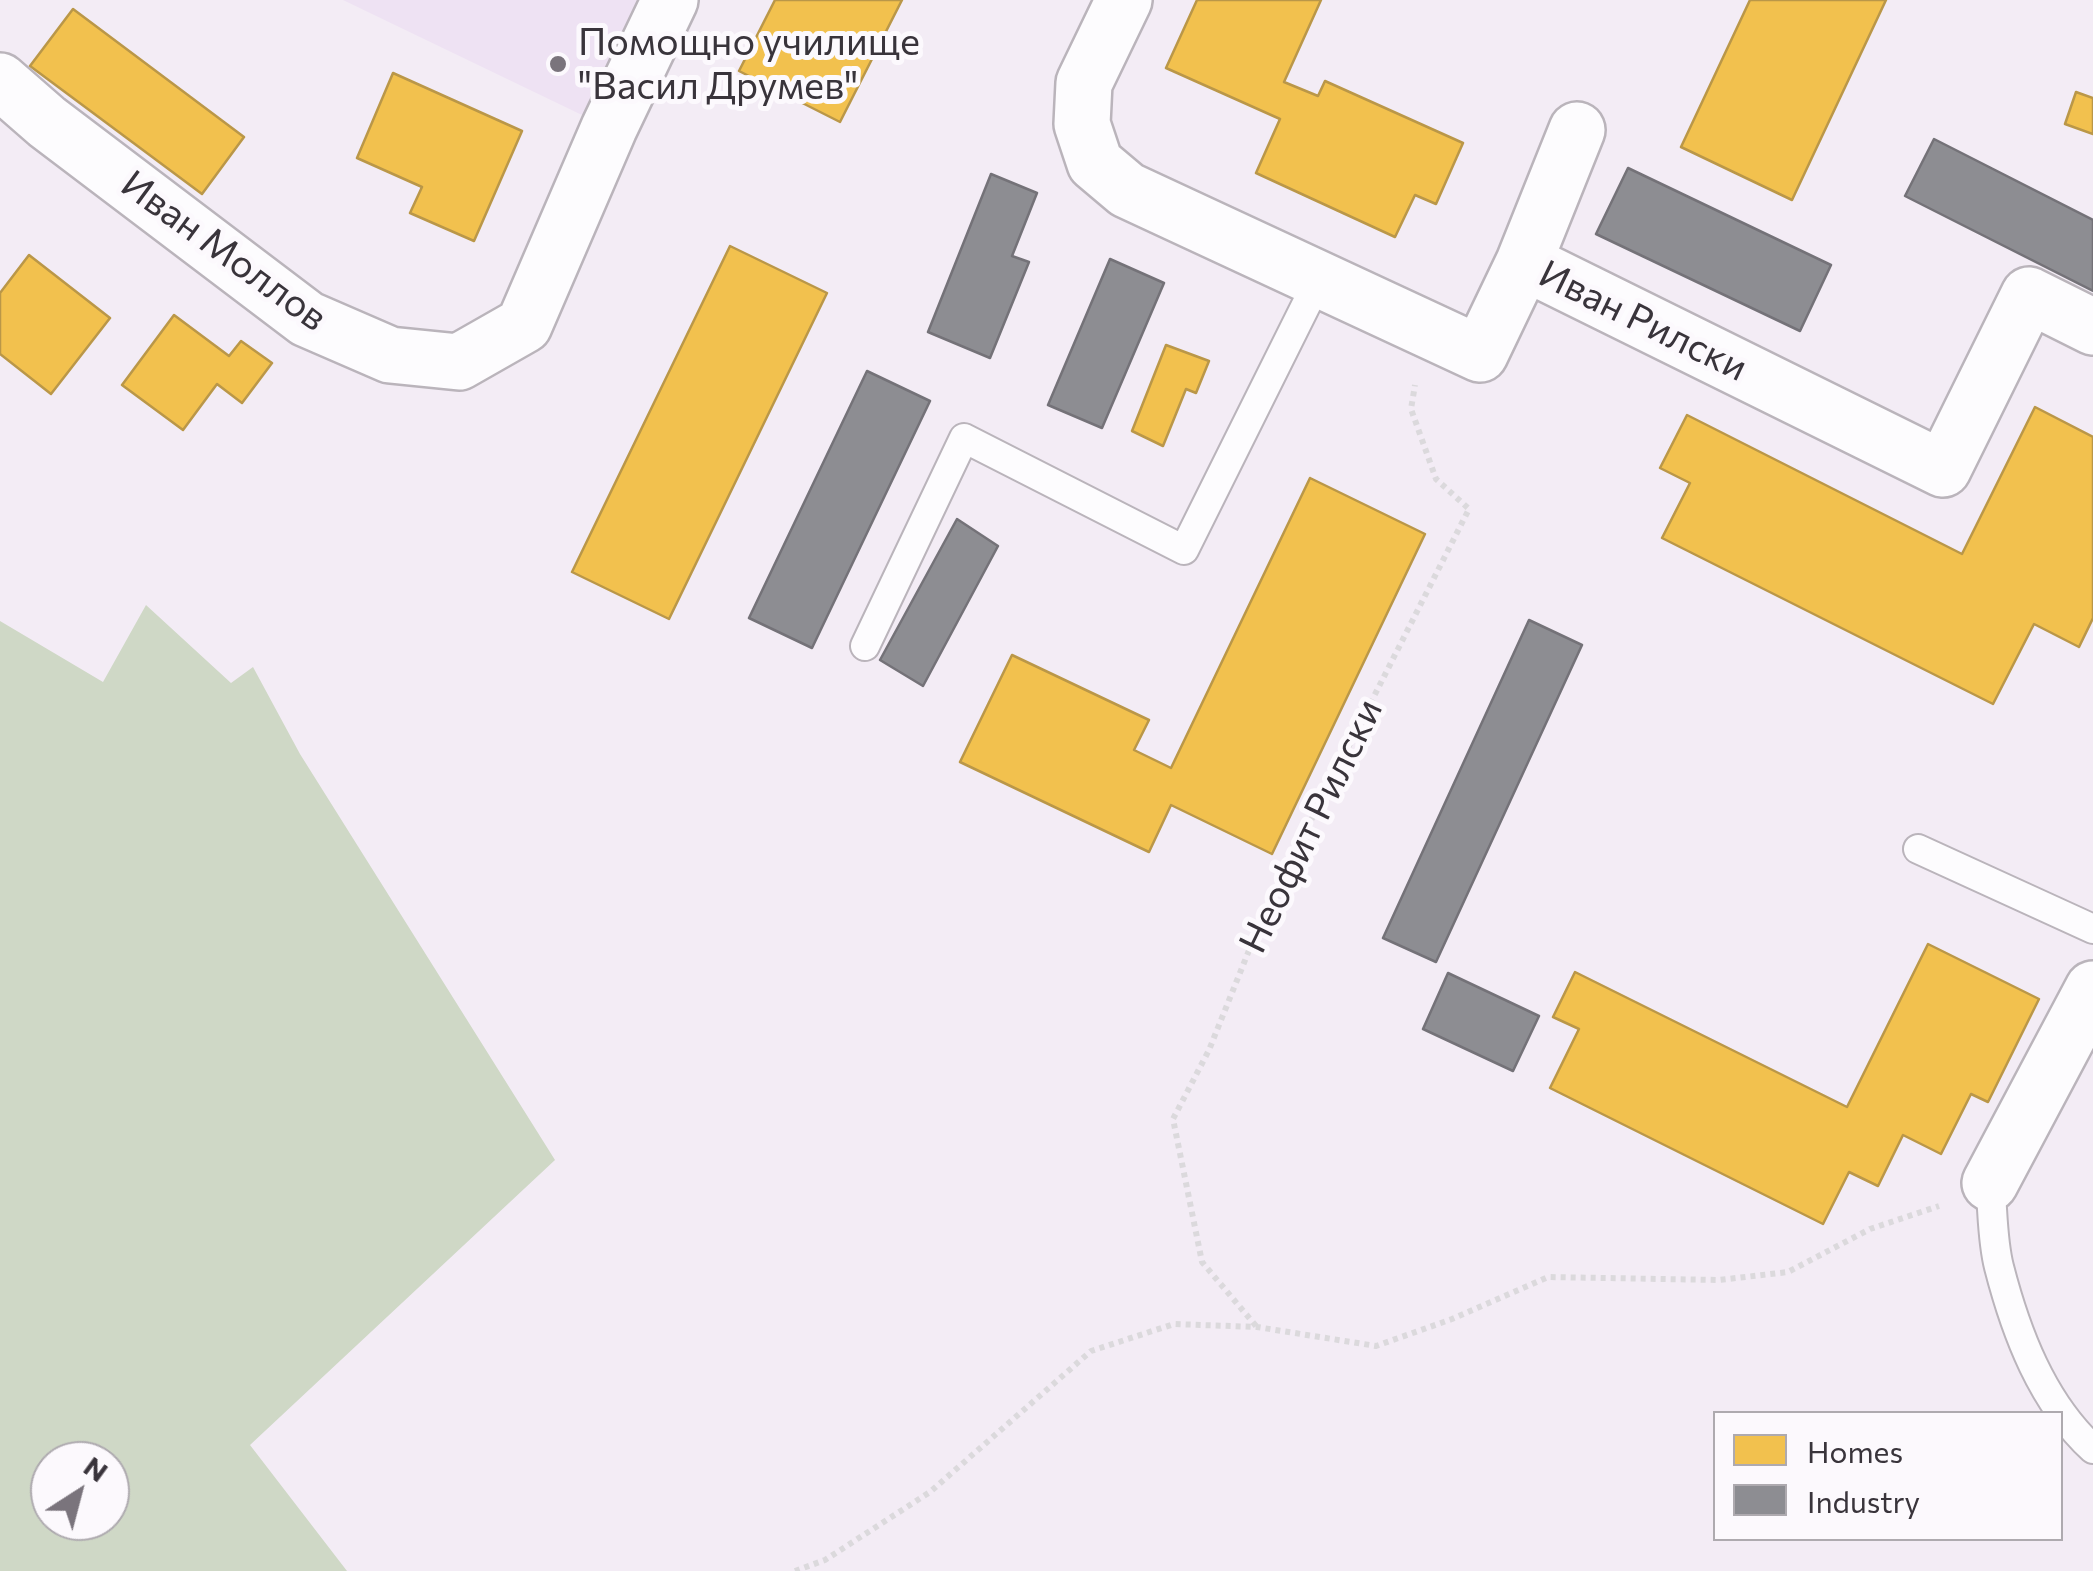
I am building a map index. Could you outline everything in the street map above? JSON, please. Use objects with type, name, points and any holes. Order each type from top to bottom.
[{"type":"street","name":"Иван Моллов","points":[[0,81],[47,122],[308,319],[390,355],[459,362],[524,325],[609,128],[670,0]]},
{"type":"street","name":"Иван Рилски","points":[[1124,0],[1084,83],[1082,124],[1095,163],[1128,190],[1480,354],[1524,262],[1944,469],[2029,295],[2093,327]]},
{"type":"street","points":[[1524,262],[1577,130]]},
{"type":"street","points":[[1990,1183],[2093,989]]},
{"type":"lane","points":[[865,646],[964,438],[1184,550],[1319,279]]},
{"type":"lane","points":[[1918,849],[2093,929]]},
{"type":"lane","points":[[1990,1183],[1998,1264],[2030,1362],[2059,1411]]},
{"type":"lane","points":[[2063,1417],[2093,1449]]},
{"type":"path","name":"Неофит Рилски","points":[[1257,1327],[1202,1262],[1173,1119],[1209,1050],[1264,913],[1469,509],[1436,479],[1410,409],[1426,329]]},
{"type":"path","points":[[794,1571],[825,1560],[930,1492],[1091,1351],[1174,1324],[1257,1327],[1376,1346],[1452,1319],[1548,1277],[1719,1280],[1788,1272],[1870,1230],[1990,1183]]},
{"type":"shaded area","name":"Помощно училище \"Васил Друмев\"","points":[[343,0],[670,0],[609,128]]},
{"type":"green space","points":[[146,605],[231,683],[253,667],[300,754],[555,1160],[250,1445],[347,1571],[0,1571],[0,621],[103,682]]},
{"type":"building: Homes","points":[[775,0],[902,0],[840,122],[739,71]]},
{"type":"building: Homes","points":[[1197,0],[1321,0],[1284,82],[1318,96],[1325,81],[1463,143],[1436,204],[1415,195],[1395,237],[1256,173],[1280,119],[1166,68]]},
{"type":"building: Homes","points":[[1750,0],[1886,0],[1792,200],[1681,147]]},
{"type":"building: Homes","points":[[73,9],[244,137],[202,194],[30,66]]},
{"type":"building: Homes","points":[[393,73],[522,131],[474,241],[410,213],[422,187],[357,158]]},
{"type":"building: Homes","points":[[2076,92],[2093,98],[2093,134],[2065,124]]},
{"type":"building: Homes","points":[[730,246],[827,293],[669,619],[572,572]]},
{"type":"building: Homes","points":[[29,255],[110,318],[51,394],[0,354],[0,293]]},
{"type":"building: Homes","points":[[174,315],[229,356],[241,341],[272,363],[242,403],[217,384],[183,430],[122,385]]},
{"type":"building: Homes","points":[[1166,345],[1209,361],[1196,393],[1186,389],[1163,446],[1132,431]]},
{"type":"building: Homes","points":[[2035,407],[2093,437],[2093,618],[2079,647],[2034,624],[1993,704],[1662,538],[1690,483],[1660,468],[1687,415],[1962,554]]},
{"type":"building: Homes","points":[[1310,478],[1425,534],[1272,854],[1171,805],[1149,852],[960,762],[1012,655],[1149,720],[1134,750],[1171,768]]},
{"type":"building: Homes","points":[[1928,944],[2039,999],[1988,1102],[1971,1094],[1941,1154],[1903,1135],[1878,1186],[1849,1172],[1823,1224],[1550,1088],[1579,1029],[1553,1017],[1575,972],[1847,1107]]},
{"type":"building: Industry","points":[[1934,139],[2093,220],[2093,291],[1905,196]]},
{"type":"building: Industry","points":[[1628,168],[1831,265],[1800,331],[1596,234]]},
{"type":"building: Industry","points":[[991,174],[1037,193],[1012,256],[1029,262],[990,358],[928,332]]},
{"type":"building: Industry","points":[[1110,259],[1164,283],[1102,428],[1048,405]]},
{"type":"building: Industry","points":[[867,371],[930,401],[812,648],[749,618]]},
{"type":"building: Industry","points":[[957,519],[998,546],[923,686],[880,660]]},
{"type":"building: Industry","points":[[1529,620],[1582,645],[1436,962],[1383,938]]},
{"type":"building: Industry","points":[[1448,973],[1539,1016],[1513,1071],[1423,1029]]},
{"type":"place","name":"Помощно училище \"Васил Друмев\"","points":[[558,64]]}]
